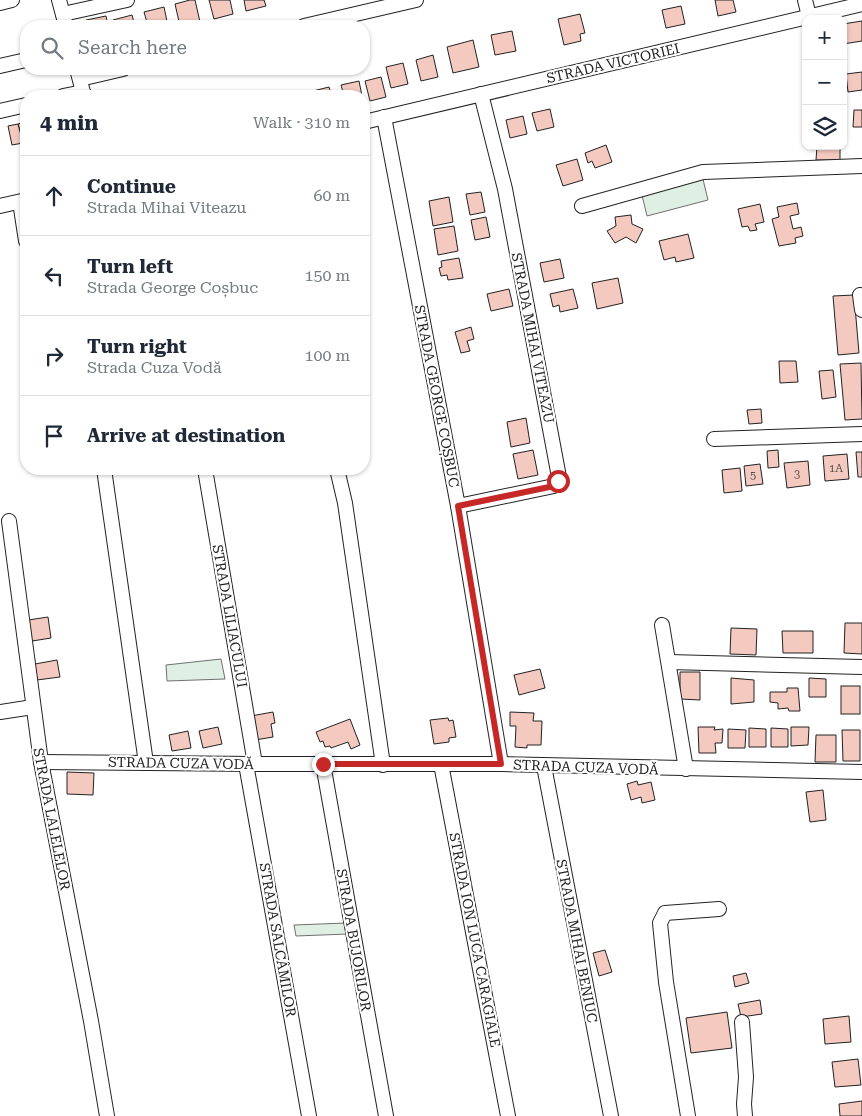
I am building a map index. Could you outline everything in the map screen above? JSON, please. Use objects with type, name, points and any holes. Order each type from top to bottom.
[{"type":"street","points":[[0,3],[12,0]]},
{"type":"street","points":[[59,0],[64,20],[127,0]]},
{"type":"street","points":[[330,20],[416,0]]},
{"type":"street","points":[[805,0],[809,15]]},
{"type":"street","name":"STRADA VICTORIEI","points":[[813,15],[862,4]]},
{"type":"street","name":"STRADA VICTORIEI","points":[[370,120],[802,18]]},
{"type":"street","points":[[0,66],[20,61]]},
{"type":"street","points":[[81,84],[106,75]]},
{"type":"street","name":"STRADA MIHAI VITEAZU","points":[[458,506],[554,486],[559,476],[505,189],[481,94]]},
{"type":"street","points":[[0,111],[20,106]]},
{"type":"street","name":"STRADA GEORGE COȘBUC","points":[[384,117],[458,506],[501,764]]},
{"type":"street","points":[[582,206],[703,172],[862,166]]},
{"type":"street","points":[[0,206],[20,202]]},
{"type":"street","points":[[860,295],[862,310]]},
{"type":"street","points":[[714,439],[862,434]]},
{"type":"street","points":[[105,475],[146,763]]},
{"type":"street","name":"STRADA LILIACULUI","points":[[206,475],[251,764]]},
{"type":"street","points":[[338,475],[383,764]]},
{"type":"street","name":"STRADA LALELELOR","points":[[9,521],[41,762],[91,1021],[107,1116]]},
{"type":"street","points":[[662,625],[686,769]]},
{"type":"street","points":[[669,662],[862,667]]},
{"type":"street","points":[[0,712],[33,707]]},
{"type":"street","name":"STRADA CUZA VODĂ","points":[[41,762],[501,764],[862,772]]},
{"type":"street","name":"STRADA SALCÂMILOR","points":[[251,764],[309,1116]]},
{"type":"street","name":"STRADA BUJORILOR","points":[[323,764],[386,1116]]},
{"type":"street","name":"STRADA ION LUCA CARAGIALE","points":[[441,764],[508,1116]]},
{"type":"street","name":"STRADA MIHAI BENIUC","points":[[544,766],[611,1116]]},
{"type":"street","points":[[688,1116],[666,982],[660,923],[665,913],[719,909]]},
{"type":"street","points":[[742,1022],[746,1077],[745,1116]]},
{"type":"green space","points":[[701,171],[708,200],[647,216],[640,187]]},
{"type":"green space","points":[[221,659],[225,679],[167,681],[166,665]]},
{"type":"green space","points":[[346,923],[348,934],[296,936],[294,925]]},
{"type":"building","points":[[195,0],[200,20],[179,20],[175,4]]},
{"type":"building","points":[[209,0],[230,0],[233,14],[214,19]]},
{"type":"building","points":[[244,0],[264,0],[266,6],[246,11]]},
{"type":"building","points":[[715,0],[733,0],[736,12],[718,16]]},
{"type":"building","points":[[681,6],[685,24],[666,28],[662,10]]},
{"type":"building","points":[[164,7],[167,20],[146,20],[144,12]]},
{"type":"building","points":[[580,14],[585,33],[580,34],[581,41],[564,45],[558,19]]},
{"type":"building","points":[[132,15],[133,20],[113,20]]},
{"type":"building","points":[[106,16],[107,20],[86,20]]},
{"type":"building","points":[[862,21],[862,41],[847,43],[847,23]]},
{"type":"building","points":[[512,31],[516,51],[495,55],[491,35]]},
{"type":"building","points":[[473,40],[479,67],[453,73],[447,47]]},
{"type":"building","points":[[433,55],[438,77],[421,81],[416,60]]},
{"type":"building","points":[[403,63],[408,84],[391,88],[386,67]]},
{"type":"building","points":[[862,72],[862,90],[848,92],[847,74]]},
{"type":"building","points":[[381,77],[386,97],[370,101],[370,90],[367,90],[365,81]]},
{"type":"building","points":[[359,81],[361,90],[342,90],[341,85]]},
{"type":"building","points":[[329,87],[330,90],[317,90]]},
{"type":"building","points":[[550,109],[554,127],[537,131],[532,113]]},
{"type":"building","points":[[854,110],[862,110],[862,127],[853,127]]},
{"type":"building","points":[[523,116],[527,134],[510,138],[506,120]]},
{"type":"building","points":[[18,124],[20,144],[12,145],[8,126]]},
{"type":"building","points":[[606,145],[612,162],[595,168],[592,161],[588,163],[585,153]]},
{"type":"building","points":[[817,150],[840,150],[840,160],[816,160]]},
{"type":"building","points":[[577,159],[583,180],[563,186],[556,165]]},
{"type":"building","points":[[481,192],[485,212],[470,215],[466,194]]},
{"type":"building","points":[[449,197],[453,222],[433,226],[429,201]]},
{"type":"building","points":[[797,203],[799,214],[790,216],[793,229],[801,227],[803,236],[795,238],[796,243],[779,246],[772,219],[779,217],[777,207]]},
{"type":"building","points":[[760,204],[764,222],[755,224],[757,230],[750,231],[748,226],[742,227],[738,209]]},
{"type":"building","points":[[631,215],[632,224],[643,229],[636,243],[626,237],[615,243],[607,231],[616,226],[615,217]]},
{"type":"building","points":[[486,217],[490,237],[475,240],[471,220]]},
{"type":"building","points":[[454,226],[458,251],[438,255],[434,229]]},
{"type":"building","points":[[688,234],[694,258],[676,262],[675,257],[664,260],[659,241]]},
{"type":"building","points":[[459,258],[463,278],[448,280],[447,275],[441,276],[439,268],[442,267],[441,261]]},
{"type":"building","points":[[560,259],[564,278],[544,282],[540,263]]},
{"type":"building","points":[[618,278],[623,303],[597,309],[592,283]]},
{"type":"building","points":[[509,289],[513,306],[491,311],[487,294]]},
{"type":"building","points":[[573,289],[578,308],[560,312],[559,305],[553,307],[550,294]]},
{"type":"building","points":[[854,295],[859,353],[838,355],[833,296]]},
{"type":"building","points":[[471,327],[474,339],[467,341],[470,351],[461,353],[455,332]]},
{"type":"building","points":[[779,361],[796,361],[798,382],[780,383]]},
{"type":"building","points":[[861,363],[862,419],[845,420],[840,364]]},
{"type":"building","points":[[833,370],[836,397],[822,399],[819,371]]},
{"type":"building","points":[[761,409],[762,423],[749,424],[747,410]]},
{"type":"building","points":[[526,418],[530,443],[511,447],[507,422]]},
{"type":"building","points":[[533,450],[538,475],[518,479],[513,454]]},
{"type":"building","points":[[778,450],[779,467],[768,468],[767,451]]},
{"type":"building","points":[[856,452],[862,452],[862,477],[858,477]]},
{"type":"building","points":[[847,454],[849,479],[825,481],[823,456]]},
{"type":"building","points":[[808,461],[810,485],[787,488],[784,463]]},
{"type":"building","points":[[760,464],[763,484],[746,486],[744,466]]},
{"type":"building","points":[[740,468],[742,491],[724,493],[722,470]]},
{"type":"building","points":[[48,617],[51,638],[26,642],[22,621]]},
{"type":"building","points":[[845,623],[862,623],[862,654],[844,653]]},
{"type":"building","points":[[731,628],[757,629],[756,655],[730,654]]},
{"type":"building","points":[[782,631],[813,631],[813,653],[783,653]]},
{"type":"building","points":[[57,660],[60,677],[37,680],[35,664]]},
{"type":"building","points":[[540,669],[545,688],[519,695],[514,675]]},
{"type":"building","points":[[680,672],[700,672],[700,700],[680,699]]},
{"type":"building","points":[[731,678],[754,680],[754,702],[731,704]]},
{"type":"building","points":[[809,678],[826,679],[826,697],[809,697]]},
{"type":"building","points":[[841,686],[860,686],[860,714],[841,714]]},
{"type":"building","points":[[787,688],[798,688],[800,711],[789,711],[788,708],[778,709],[778,703],[770,702],[770,692],[787,692]]},
{"type":"building","points":[[273,712],[275,723],[271,724],[273,737],[255,740],[251,716]]},
{"type":"building","points":[[510,712],[534,713],[533,721],[542,721],[541,745],[527,745],[527,748],[515,747],[516,726],[510,726]]},
{"type":"building","points":[[448,718],[449,721],[453,720],[456,737],[449,738],[449,742],[434,744],[430,720]]},
{"type":"building","points":[[350,719],[360,745],[351,749],[348,742],[331,748],[330,746],[325,747],[323,741],[320,742],[316,732]]},
{"type":"building","points":[[218,727],[222,744],[203,748],[199,731]]},
{"type":"building","points":[[698,727],[715,727],[714,730],[723,729],[722,743],[715,743],[716,753],[699,753]]},
{"type":"building","points":[[791,727],[809,727],[808,745],[791,746]]},
{"type":"building","points":[[749,728],[766,729],[766,747],[749,747]]},
{"type":"building","points":[[771,728],[788,729],[788,747],[771,747]]},
{"type":"building","points":[[728,729],[746,730],[745,748],[728,748]]},
{"type":"building","points":[[842,730],[860,730],[860,761],[843,761]]},
{"type":"building","points":[[188,731],[191,748],[172,751],[169,735]]},
{"type":"building","points":[[816,735],[836,735],[836,762],[815,762]]},
{"type":"building","points":[[67,772],[94,773],[93,795],[67,794]]},
{"type":"building","points":[[637,781],[638,785],[651,782],[655,800],[642,803],[641,797],[631,800],[627,784]]},
{"type":"building","points":[[823,790],[826,820],[810,822],[806,792]]},
{"type":"building","points":[[605,950],[612,972],[599,976],[593,953]]},
{"type":"building","points":[[746,973],[749,983],[735,987],[733,976]]},
{"type":"building","points":[[760,1000],[762,1014],[741,1017],[738,1004]]},
{"type":"building","points":[[727,1012],[732,1048],[691,1053],[686,1018]]},
{"type":"building","points":[[849,1016],[851,1042],[825,1044],[823,1019]]},
{"type":"building","points":[[858,1059],[861,1085],[835,1087],[832,1062]]},
{"type":"building","points":[[862,1101],[862,1116],[840,1116],[839,1104]]},
{"type":"route","points":[[323,764],[501,764],[458,506],[554,486],[558,481]]}]
